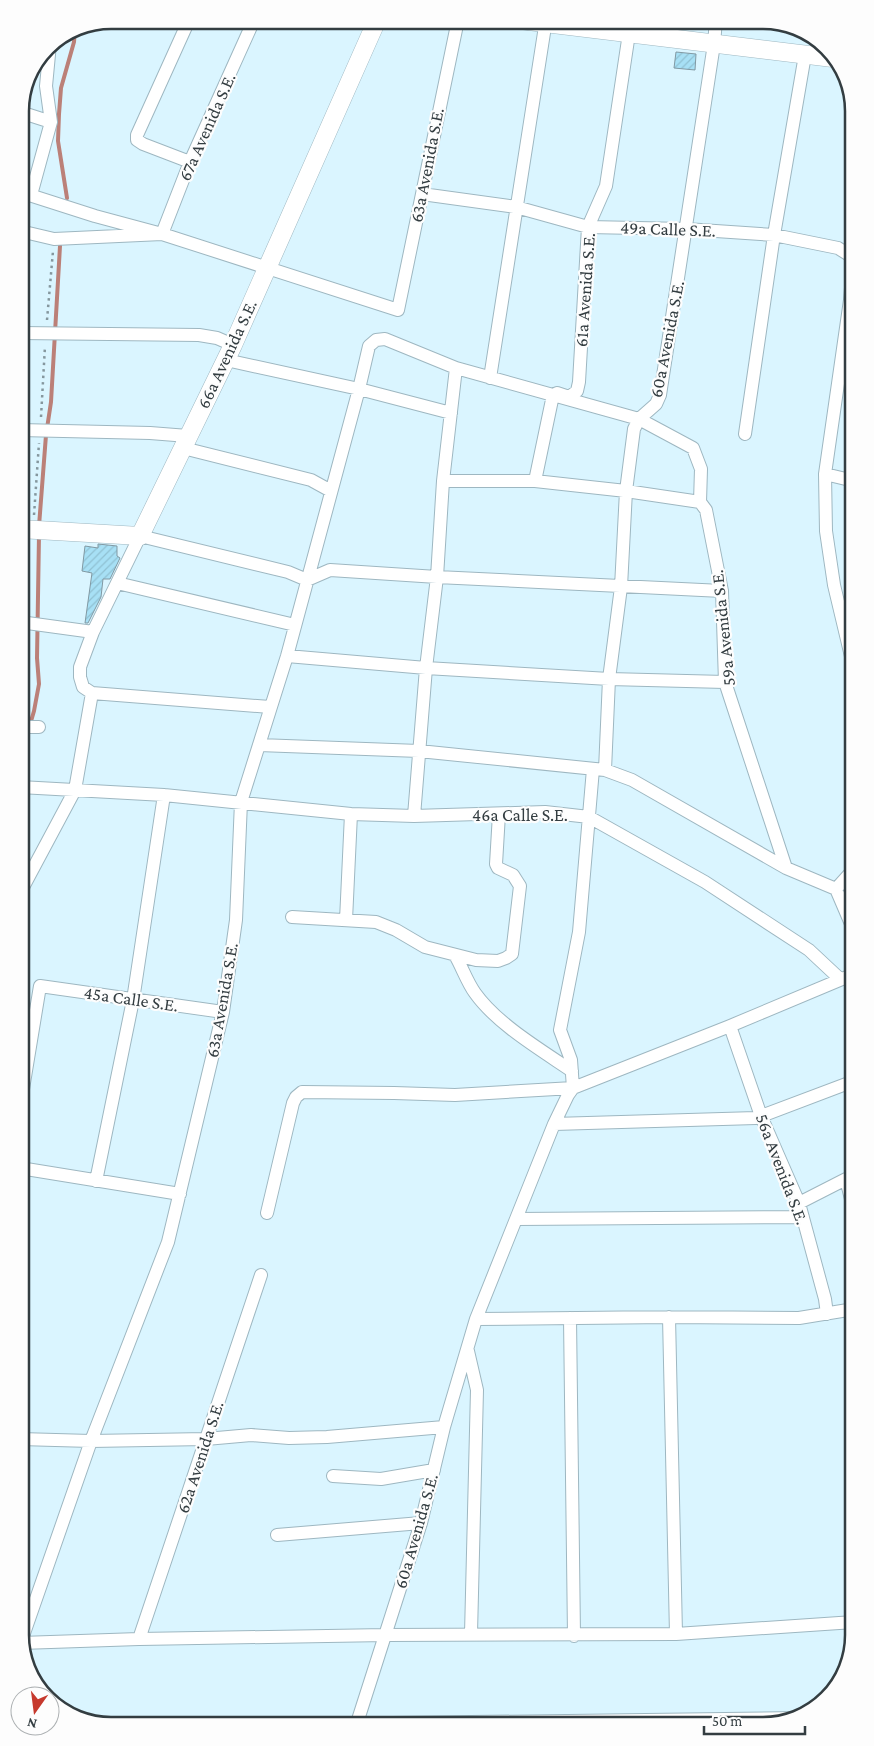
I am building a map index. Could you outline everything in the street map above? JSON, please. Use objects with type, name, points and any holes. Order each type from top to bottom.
[{"type":"street","points":[[185,29],[138,130],[137,140],[190,162]]},
{"type":"street","name":"67a Avenida S.E.","points":[[162,234],[190,162],[250,29]]},
{"type":"street","name":"66a Avenida S.E.","points":[[75,790],[88,690],[80,676],[80,667],[92,632],[229,352],[373,29]]},
{"type":"street","name":"63a Avenida S.E.","points":[[267,268],[398,310],[456,29]]},
{"type":"street","points":[[490,378],[544,29]]},
{"type":"street","name":"61a Avenida S.E.","points":[[553,395],[557,393],[570,396],[577,392],[588,227],[606,186],[630,29]]},
{"type":"street","points":[[640,29],[714,44],[825,57]]},
{"type":"street","name":"60a Avenida S.E.","points":[[359,1717],[421,1523],[444,1427],[476,1319],[554,1124],[573,1088],[571,1060],[560,1030],[579,932],[590,817],[599,770],[621,587],[626,492],[634,430],[639,419],[656,404],[660,395],[715,29]]},
{"type":"street","points":[[745,434],[774,235],[805,55]]},
{"type":"street","points":[[29,183],[51,122],[46,86],[49,58]]},
{"type":"street","points":[[29,115],[51,122]]},
{"type":"street","name":"49a Calle S.E.","points":[[422,194],[516,207],[588,227],[686,229],[774,235],[838,248],[845,252]]},
{"type":"street","points":[[29,195],[162,234],[267,268]]},
{"type":"street","points":[[29,233],[54,239],[162,234]]},
{"type":"street","points":[[29,333],[199,335],[216,338],[229,352],[359,390],[451,413]]},
{"type":"street","points":[[845,335],[825,474],[826,531],[834,585],[845,631]]},
{"type":"street","points":[[443,481],[535,481],[700,502],[701,469],[693,448],[639,419],[456,368],[385,339],[376,340],[369,346],[359,390],[287,656],[259,745],[419,751],[599,770],[632,780],[786,868],[836,889],[845,910]]},
{"type":"street","points":[[414,816],[426,668],[438,577],[443,481],[456,368]]},
{"type":"street","points":[[535,481],[553,395]]},
{"type":"street","points":[[29,430],[150,433],[311,480],[331,491]]},
{"type":"street","points":[[825,474],[845,479]]},
{"type":"street","name":"59a Avenida S.E.","points":[[700,502],[706,510],[722,591],[725,682],[786,868]]},
{"type":"street","points":[[29,529],[140,536],[288,572],[307,580],[330,570],[722,591]]},
{"type":"street","points":[[117,583],[295,625]]},
{"type":"street","points":[[29,623],[92,632]]},
{"type":"street","points":[[287,656],[426,668],[609,680],[725,682]]},
{"type":"street","points":[[88,690],[270,707]]},
{"type":"street","points":[[29,727],[39,727]]},
{"type":"street","name":"63a Avenida S.E.","points":[[29,1620],[91,1442],[168,1242],[223,1012],[236,920],[241,802],[259,745]]},
{"type":"street","name":"46a Calle S.E.","points":[[29,787],[164,795],[351,814],[414,816],[545,812],[590,817],[623,834],[713,887],[809,950],[840,979]]},
{"type":"street","points":[[29,876],[75,790]]},
{"type":"street","points":[[96,1181],[133,1000],[164,795]]},
{"type":"street","points":[[346,920],[351,814]]},
{"type":"street","points":[[292,917],[376,922],[396,930],[425,947],[476,960],[498,962],[512,954],[520,886],[513,875],[498,868],[496,864],[500,814]]},
{"type":"street","points":[[836,889],[845,879]]},
{"type":"street","points":[[455,955],[475,993],[495,1014],[525,1040],[572,1071]]},
{"type":"street","points":[[267,1213],[293,1103],[302,1092],[455,1095],[573,1088],[730,1026],[845,977]]},
{"type":"street","name":"45a Calle S.E.","points":[[29,1053],[40,986],[223,1012]]},
{"type":"street","name":"56a Avenida S.E.","points":[[730,1026],[761,1116],[799,1203],[825,1299],[827,1314]]},
{"type":"street","points":[[554,1124],[756,1118],[845,1084]]},
{"type":"street","points":[[29,1170],[180,1194]]},
{"type":"street","points":[[799,1203],[845,1180]]},
{"type":"street","points":[[516,1219],[803,1217]]},
{"type":"street","name":"62a Avenida S.E.","points":[[139,1639],[261,1275]]},
{"type":"street","points":[[476,1319],[800,1318],[845,1311]]},
{"type":"street","points":[[668,1317],[676,1634]]},
{"type":"street","points":[[570,1318],[574,1636]]},
{"type":"street","points":[[468,1349],[477,1390],[471,1634]]},
{"type":"street","points":[[29,1439],[91,1442],[206,1439],[251,1435],[289,1438],[327,1437],[444,1427]]},
{"type":"street","points":[[334,1476],[381,1478],[434,1470]]},
{"type":"street","points":[[277,1534],[421,1523]]},
{"type":"street","points":[[29,1643],[386,1635],[574,1636],[676,1634],[845,1623]]},
{"type":"path","points":[[29,514],[40,431],[54,239]]},
{"type":"building","points":[[676,52],[696,54],[695,70],[674,68]]},
{"type":"building","points":[[98,544],[117,546],[117,556],[120,558],[110,579],[103,579],[101,597],[88,623],[85,623],[92,573],[82,571],[85,546],[98,548]]},
{"type":"waterway","points":[[67,198],[58,141],[59,114],[61,88],[74,38]]},
{"type":"waterway","points":[[39,526],[46,435],[51,402],[60,246]]},
{"type":"waterway","points":[[29,728],[39,684],[37,658],[39,535]]}]
